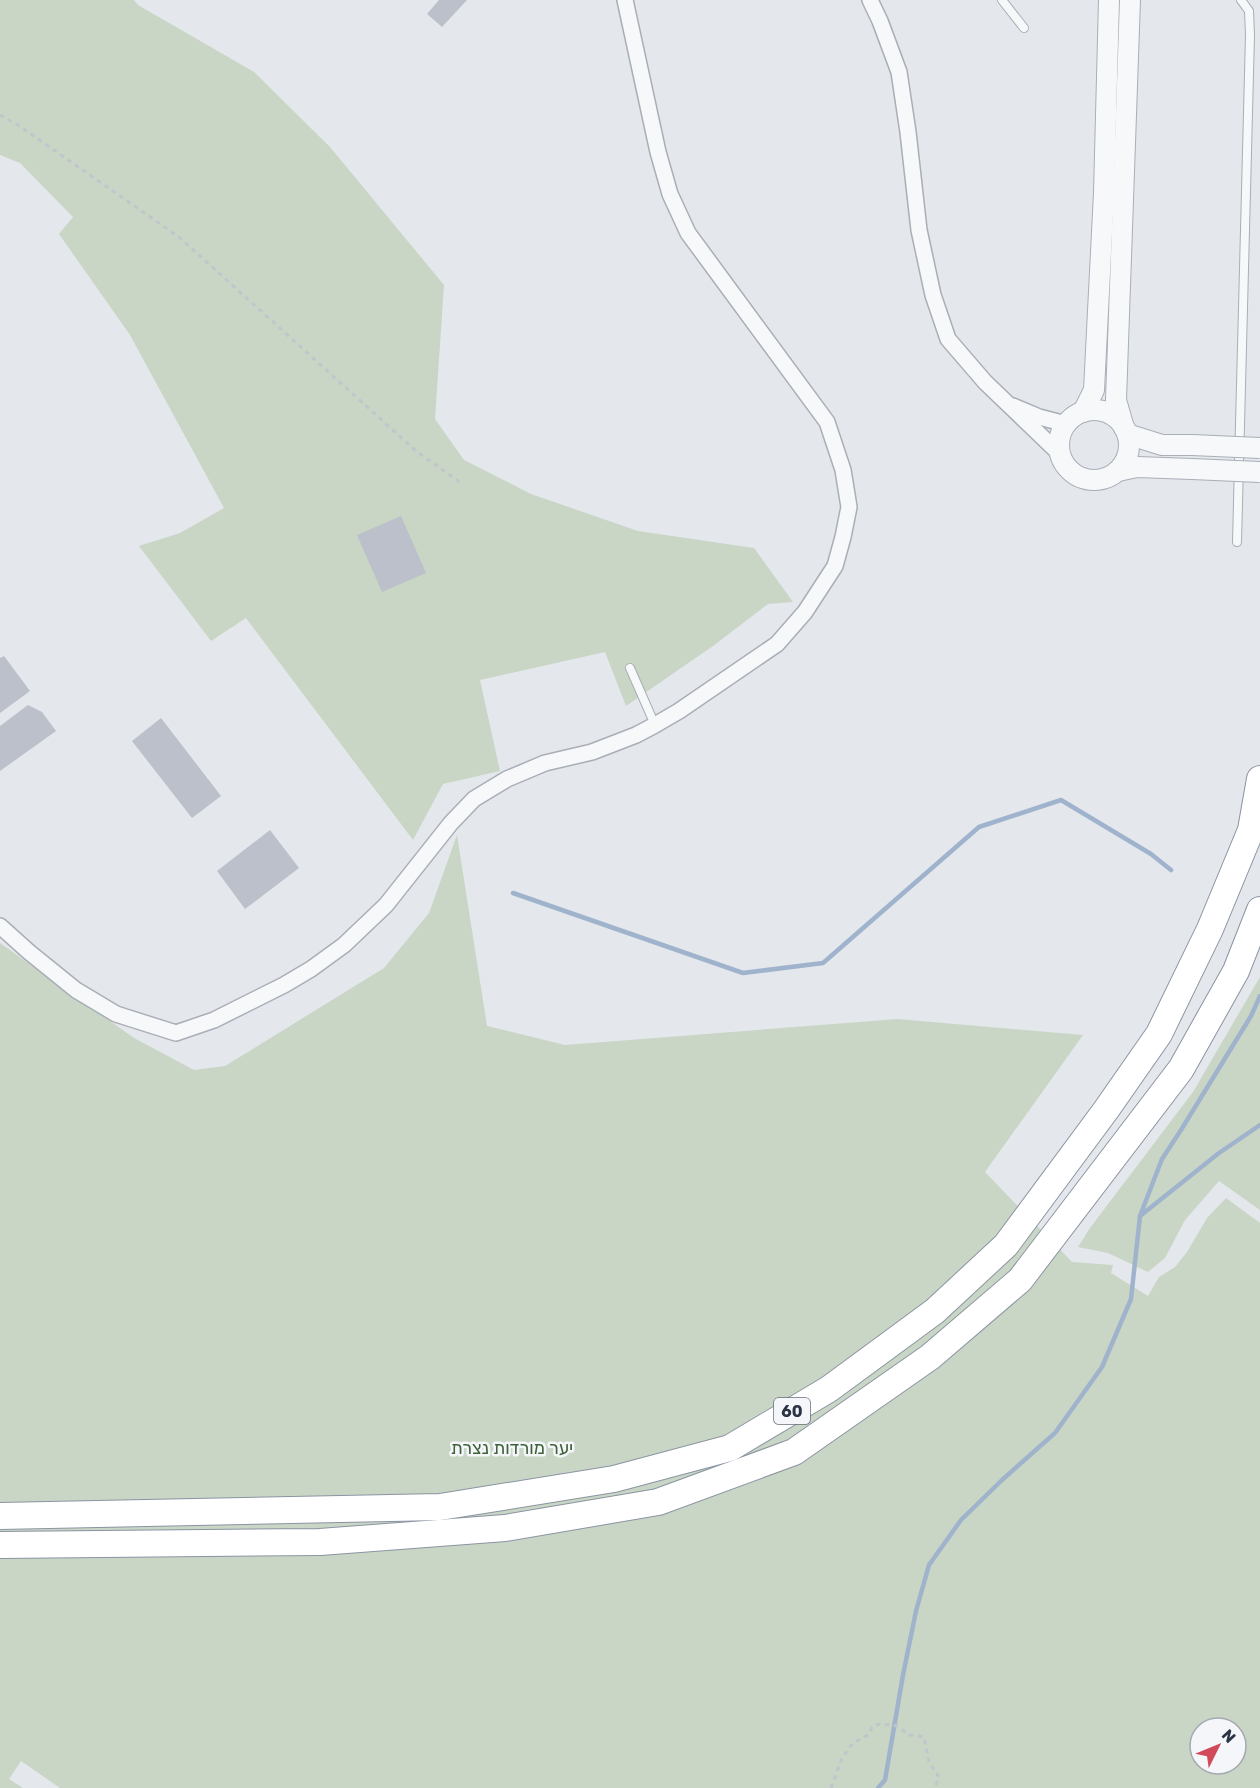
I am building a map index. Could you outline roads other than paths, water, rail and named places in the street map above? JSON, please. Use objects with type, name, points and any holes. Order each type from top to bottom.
[{"type":"highway","name":"60","points":[[0,1516],[440,1507],[614,1479],[730,1448],[829,1389],[935,1311],[1006,1245],[1159,1034],[1210,929],[1251,830],[1260,779]]},
{"type":"highway","name":"60","points":[[0,1545],[320,1542],[505,1528],[658,1502],[794,1452],[930,1357],[1020,1280],[1181,1069],[1236,971],[1260,910]]},
{"type":"street","points":[[0,926],[76,990],[116,1014],[176,1033],[214,1020],[284,985],[344,945],[386,905],[451,823],[474,799],[507,779],[545,763],[592,752],[655,725],[777,644],[805,612],[835,566],[843,537],[849,507],[843,470],[827,422],[688,233],[670,194],[658,152],[625,0]]},
{"type":"street","points":[[870,0],[899,72],[919,230],[933,295],[948,339],[1005,402],[1061,455]]},
{"type":"street","points":[[1083,412],[1094,390],[1104,194],[1109,0]]},
{"type":"street","points":[[1118,471],[1129,451],[1126,431],[1116,400],[1130,0]]},
{"type":"street","points":[[1005,402],[1040,417],[1066,424]]},
{"type":"street","points":[[1260,448],[1162,445],[1126,431],[1117,418],[1106,412],[1094,410],[1083,412],[1066,424],[1059,445],[1066,466],[1074,474],[1085,479],[1096,480],[1118,471],[1137,467],[1260,472]]},
{"type":"lane","points":[[1002,0],[1024,28]]},
{"type":"lane","points":[[1237,542],[1250,35],[1249,11],[1241,0]]},
{"type":"lane","points":[[630,668],[655,725]]},
{"type":"waterway","points":[[513,893],[743,973],[823,963],[979,827],[1061,800],[1151,854],[1171,870]]},
{"type":"waterway","points":[[878,1788],[885,1780],[916,1611],[929,1565],[961,1520],[1055,1433],[1102,1367],[1131,1299],[1140,1216],[1162,1159],[1251,1016],[1260,996]]},
{"type":"waterway","points":[[1140,1216],[1219,1153],[1260,1125]]},
{"type":"park label","name":"יער מורדות נצרת","points":[[512,1448]]}]
